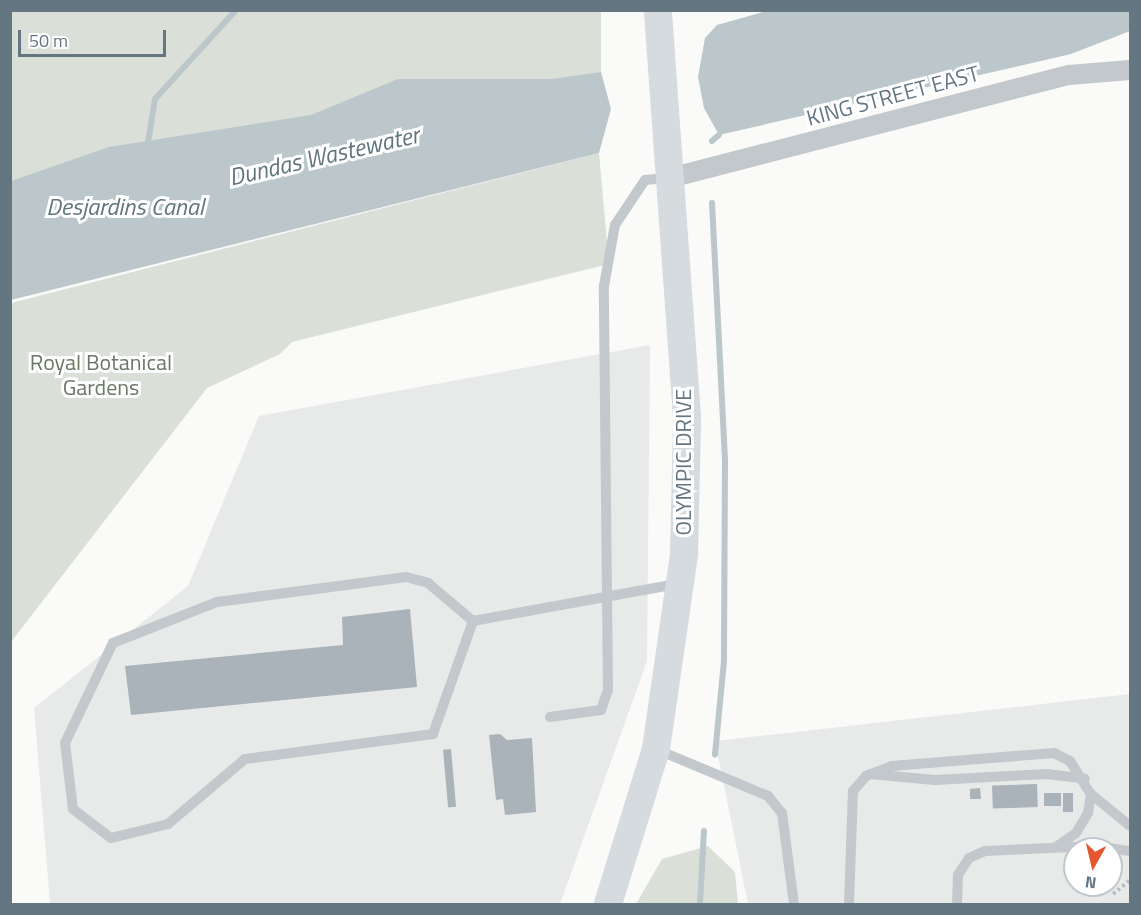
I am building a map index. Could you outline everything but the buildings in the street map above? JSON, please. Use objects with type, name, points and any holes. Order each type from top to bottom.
[{"type":"main road","name":"OLYMPIC DRIVE","points":[[608,904],[656,749],[681,583],[687,417],[658,10]]},
{"type":"street","name":"KING STREET EAST","points":[[670,178],[1069,75],[1131,70]]},
{"type":"lane","points":[[550,717],[601,710],[609,690],[604,286],[615,225],[645,180],[670,178]]},
{"type":"lane","points":[[406,577],[428,583],[473,621],[434,734],[245,759],[168,824],[111,838],[73,809],[65,743],[112,643],[217,602],[406,577]]},
{"type":"lane","points":[[473,621],[681,583]]},
{"type":"lane","points":[[656,749],[768,796],[782,813],[794,904]]},
{"type":"lane","points":[[849,904],[848,811],[853,791],[870,774],[892,766],[1054,753],[1085,780],[1091,794],[1131,826]]},
{"type":"lane","points":[[870,774],[944,780],[1047,774],[1085,780]]},
{"type":"lane","points":[[1055,848],[1076,833],[1088,813],[1091,794]]},
{"type":"lane","points":[[957,904],[958,875],[969,858],[984,851],[1055,848],[1131,851]]},
{"type":"shaded area","points":[[650,345],[647,661],[560,904],[50,904],[34,708],[188,586],[259,416]]},
{"type":"shaded area","points":[[1130,694],[1130,904],[748,904],[715,741]]},
{"type":"green space","points":[[11,11],[601,11],[601,72],[11,211]]},
{"type":"green space","name":"Royal Botanical Gardens","points":[[599,153],[609,264],[292,342],[280,354],[207,388],[11,642],[11,303]]},
{"type":"green space","points":[[708,846],[735,872],[738,904],[636,904],[662,859]]},
{"type":"water","points":[[767,11],[1130,11],[1130,31],[1071,54],[719,135],[704,108],[698,77],[705,38],[717,25]]},
{"type":"water","name":"Desjardins Canal","points":[[601,72],[611,109],[599,153],[11,300],[11,181],[109,147],[311,115],[398,79],[552,79]]},
{"type":"waterway","points":[[147,149],[155,99],[236,10]]},
{"type":"waterway","points":[[712,141],[719,135]]},
{"type":"waterway","points":[[712,203],[725,462],[724,661],[715,755]]},
{"type":"waterway","points":[[700,904],[704,831]]},
{"type":"water label","name":"Dundas Wastewater","points":[[324,156]]}]
